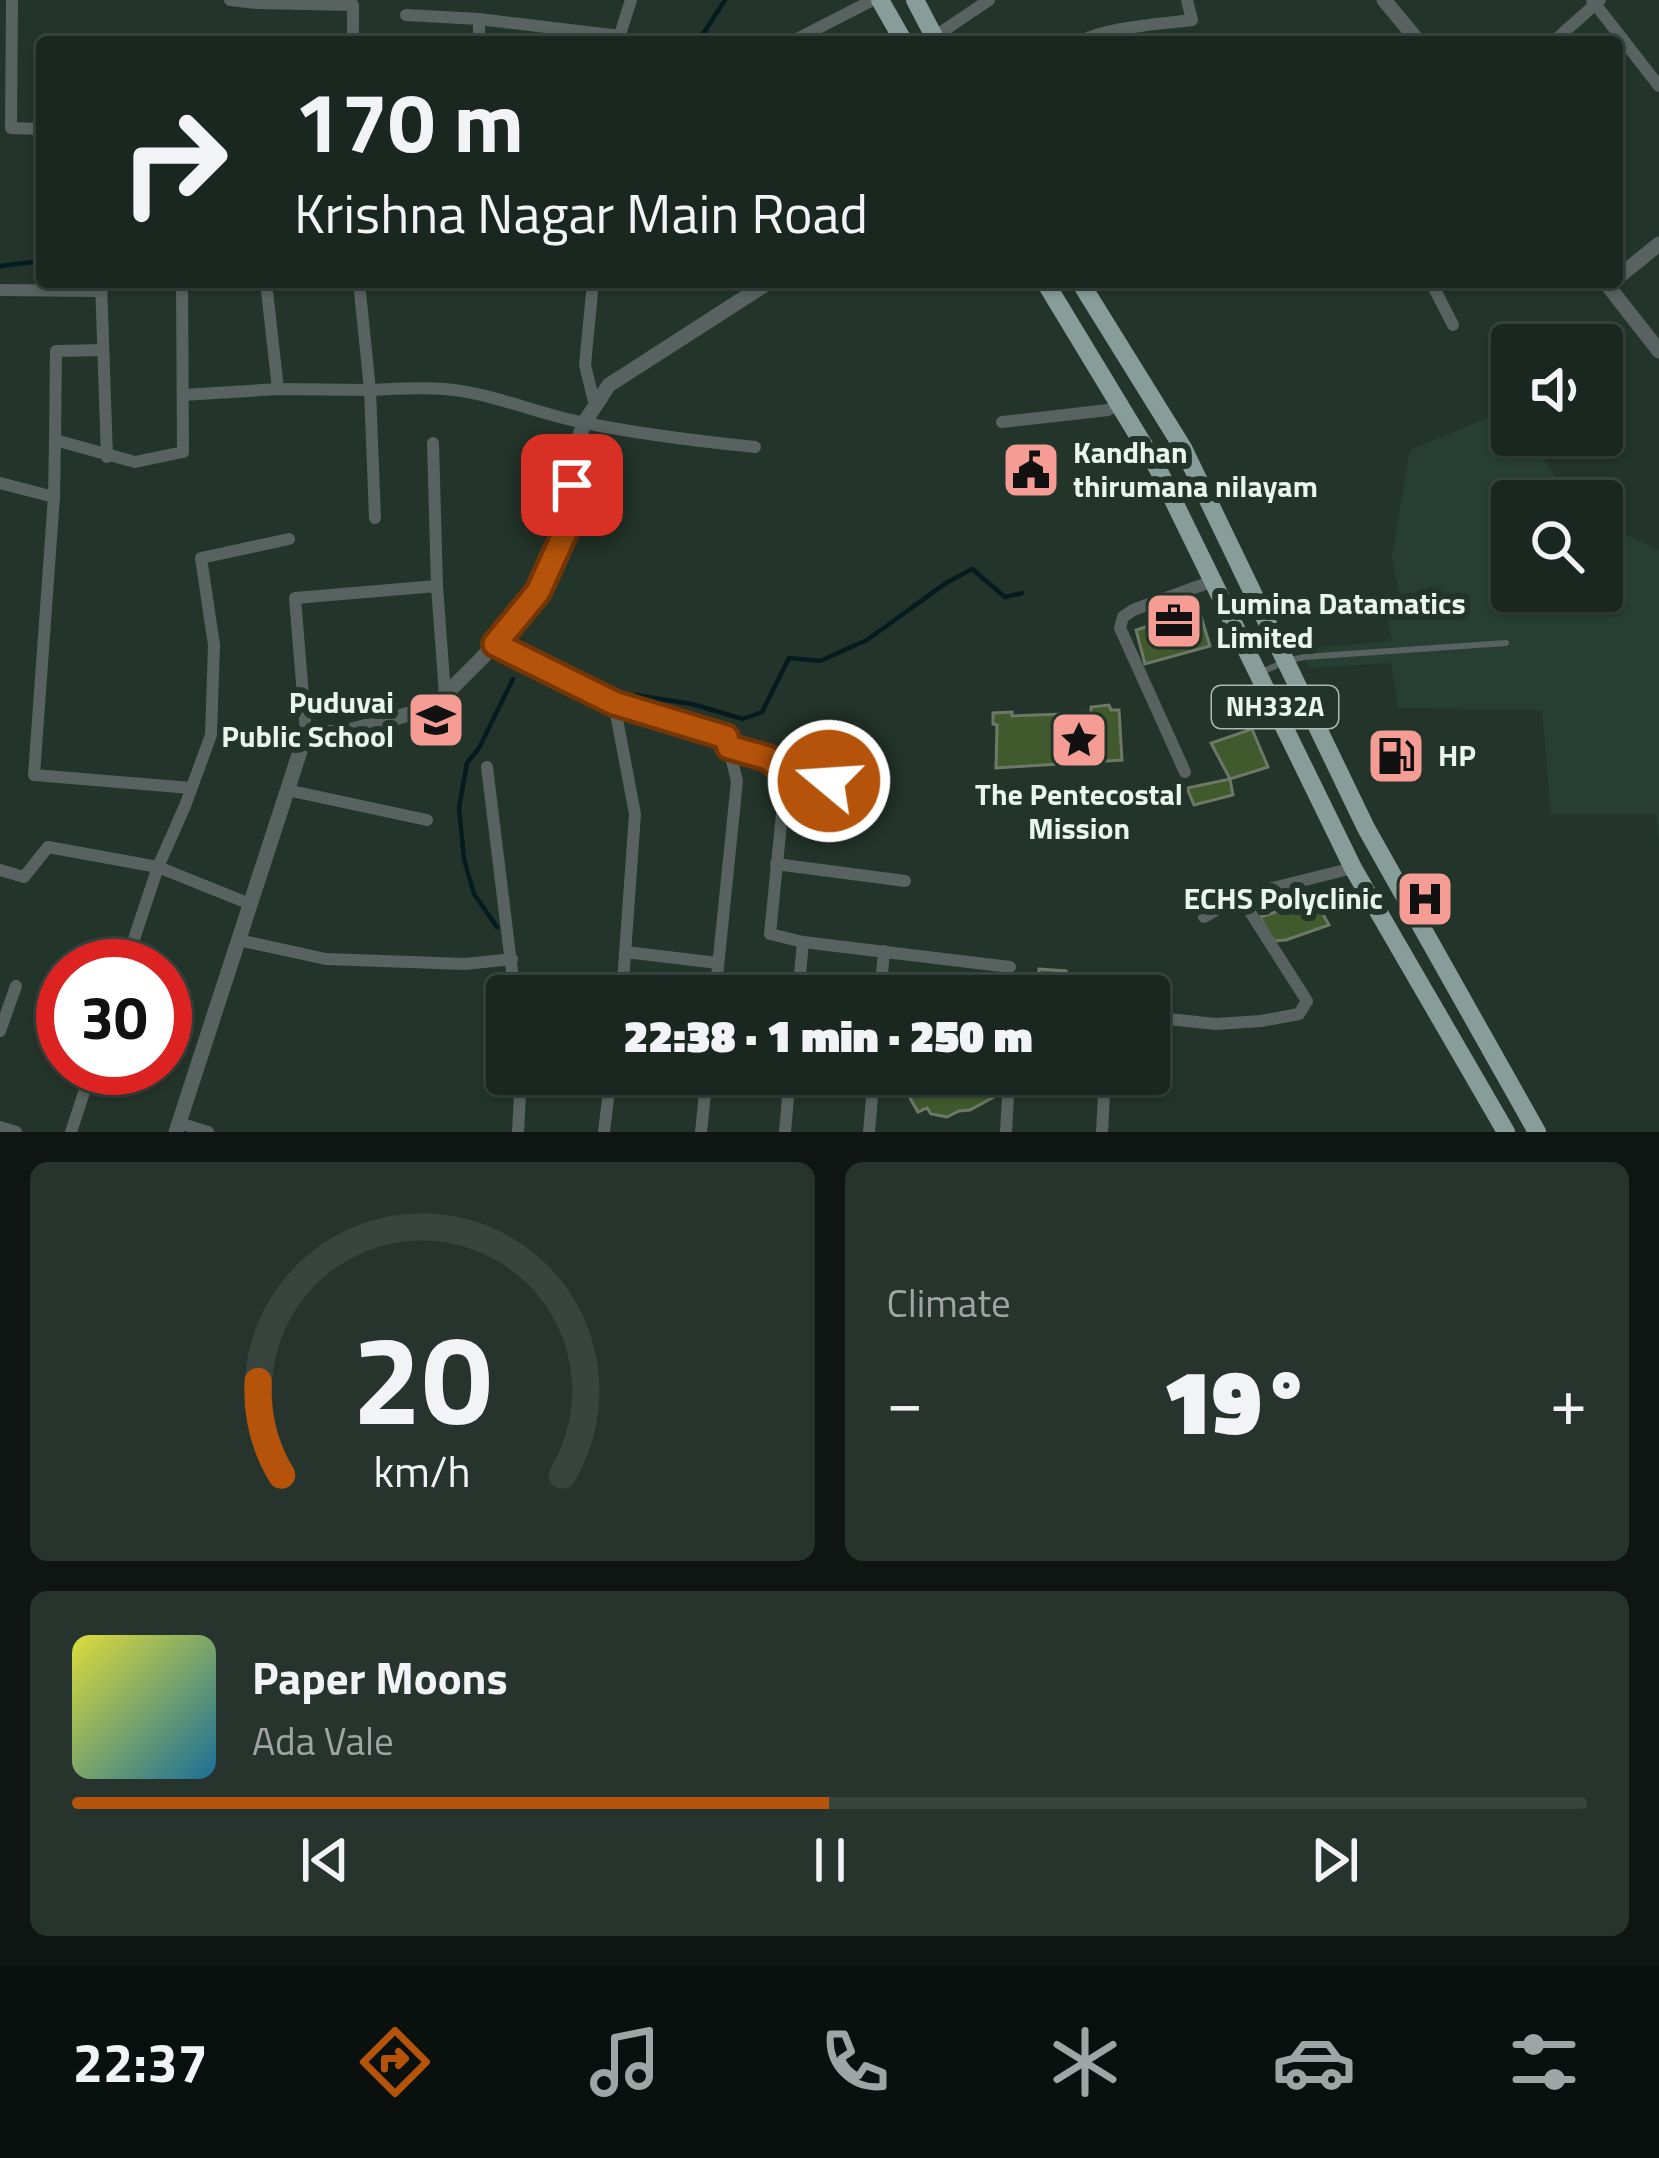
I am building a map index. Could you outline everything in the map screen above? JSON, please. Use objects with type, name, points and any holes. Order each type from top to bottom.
[{"type":"highway","points":[[877,0],[900,36]]},
{"type":"highway","points":[[915,0],[934,36]]},
{"type":"highway","name":"NH332A","points":[[1050,288],[1157,467],[1353,868],[1506,1132]]},
{"type":"highway","name":"NH332A","points":[[1084,288],[1183,448],[1366,828],[1537,1132]]},
{"type":"street","points":[[12,0],[5,129],[36,128]]},
{"type":"street","points":[[230,0],[353,5],[353,36]]},
{"type":"street","points":[[620,36],[631,0]]},
{"type":"street","points":[[803,36],[877,0]]},
{"type":"street","points":[[941,36],[989,0]]},
{"type":"street","points":[[1090,36],[1192,20],[1187,0]]},
{"type":"street","points":[[1384,0],[1414,36]]},
{"type":"street","points":[[1558,36],[1596,1],[1622,36]]},
{"type":"street","points":[[406,15],[479,19],[598,36]]},
{"type":"street","points":[[479,19],[479,36]]},
{"type":"street","points":[[1623,37],[1659,86]]},
{"type":"street","points":[[1623,272],[1659,244]]},
{"type":"street","points":[[0,290],[50,288]]},
{"type":"street","points":[[101,288],[107,457]]},
{"type":"street","points":[[55,440],[135,462],[183,452],[182,288]]},
{"type":"street","points":[[267,288],[278,389]]},
{"type":"street","points":[[360,288],[370,389],[375,518]]},
{"type":"street","points":[[592,288],[586,365],[595,406]]},
{"type":"street","points":[[306,733],[346,732],[430,708],[445,694],[538,592],[566,530],[584,423],[609,385],[760,288]]},
{"type":"street","points":[[1434,288],[1453,326]]},
{"type":"street","points":[[1614,288],[1659,351]]},
{"type":"street","points":[[104,350],[56,351],[54,497],[34,775],[191,788]]},
{"type":"street","points":[[182,395],[278,389],[445,389],[514,402],[584,423],[755,447]]},
{"type":"street","points":[[1002,422],[1108,410],[1120,404]]},
{"type":"street","points":[[433,443],[436,586],[445,694]]},
{"type":"street","points":[[0,484],[54,497]]},
{"type":"street","points":[[134,939],[211,734],[214,645],[201,558],[289,539]]},
{"type":"street","points":[[1185,772],[1120,628],[1123,617],[1133,610],[1213,581]]},
{"type":"street","points":[[208,1132],[178,1127],[306,733],[295,598],[436,586]]},
{"type":"street","points":[[495,644],[614,703],[726,737],[736,781],[717,975]]},
{"type":"street","points":[[614,703],[635,814],[623,975]]},
{"type":"street","points":[[729,747],[768,758],[786,774],[872,789]]},
{"type":"street","points":[[487,766],[513,975]]},
{"type":"street","points":[[786,774],[770,934],[1010,967]]},
{"type":"street","points":[[287,790],[427,820]]},
{"type":"street","points":[[0,870],[24,877],[48,847],[158,867],[250,904]]},
{"type":"street","points":[[776,864],[905,880]]},
{"type":"street","points":[[1204,917],[1240,896],[1353,868]]},
{"type":"street","points":[[1170,1019],[1216,1024],[1299,1015],[1306,1001],[1240,896]]},
{"type":"street","points":[[238,940],[326,959],[465,964],[512,959]]},
{"type":"street","points":[[800,975],[803,941]]},
{"type":"street","points":[[882,975],[884,951]]},
{"type":"street","points":[[625,952],[718,963]]},
{"type":"street","points":[[0,1031],[16,986]]},
{"type":"street","points":[[70,1132],[83,1095]]},
{"type":"street","points":[[518,1132],[520,1095]]},
{"type":"street","points":[[604,1132],[608,1095]]},
{"type":"street","points":[[701,1132],[705,1095]]},
{"type":"street","points":[[784,1132],[788,1095]]},
{"type":"street","points":[[868,1132],[872,1095]]},
{"type":"street","points":[[1102,1132],[1104,1095]]},
{"type":"street","points":[[1006,1132],[1008,1096]]},
{"type":"street","points":[[0,1126],[16,1132]]},
{"type":"lane","points":[[1258,674],[1304,657],[1506,644]]},
{"type":"shaded area","points":[[1491,416],[1491,456],[1541,456],[1558,480],[1491,480],[1491,612],[1623,612],[1623,536],[1659,550],[1659,843],[1656,814],[1551,814],[1542,710],[1398,708],[1391,663],[1309,668],[1299,649],[1392,641],[1384,607],[1399,592],[1392,558],[1410,450]]},
{"type":"building","points":[[1199,610],[1210,646],[1145,664],[1136,630]]},
{"type":"building","points":[[1109,705],[1119,710],[1122,760],[996,768],[993,713],[1091,713],[1091,707]]},
{"type":"building","points":[[1252,729],[1268,767],[1230,779],[1211,743]]},
{"type":"building","points":[[1230,779],[1233,795],[1194,805],[1187,788]]},
{"type":"building","points":[[1315,900],[1329,925],[1273,941],[1260,917]]},
{"type":"building","points":[[1039,969],[1068,975],[1039,975]]},
{"type":"building","points":[[908,1095],[998,1095],[947,1117],[931,1114],[927,1108],[918,1112]]},
{"type":"waterway","points":[[702,36],[725,0]]},
{"type":"waterway","points":[[0,266],[36,262]]},
{"type":"waterway","points":[[635,695],[743,719],[762,712],[789,658],[820,661],[867,640],[972,569],[1005,597],[1022,593]]},
{"type":"waterway","points":[[497,927],[474,894],[464,859],[459,808],[467,763],[513,679]]},
{"type":"place","name":"Kandhan thirumana nilayam","points":[[1031,470]]},
{"type":"place","name":"Lumina Datamatics Limited","points":[[1174,621]]},
{"type":"place","name":"Puduvai Public School","points":[[436,720]]},
{"type":"place","name":"The Pentecostal Mission","points":[[1079,740]]},
{"type":"place","name":"HP","points":[[1396,756]]},
{"type":"place","name":"ECHS Polyclinic","points":[[1425,899]]},
{"type":"route","points":[[572,485],[566,530],[538,592],[495,644],[614,703],[726,737],[729,747],[768,758],[786,774],[829,781]]}]
